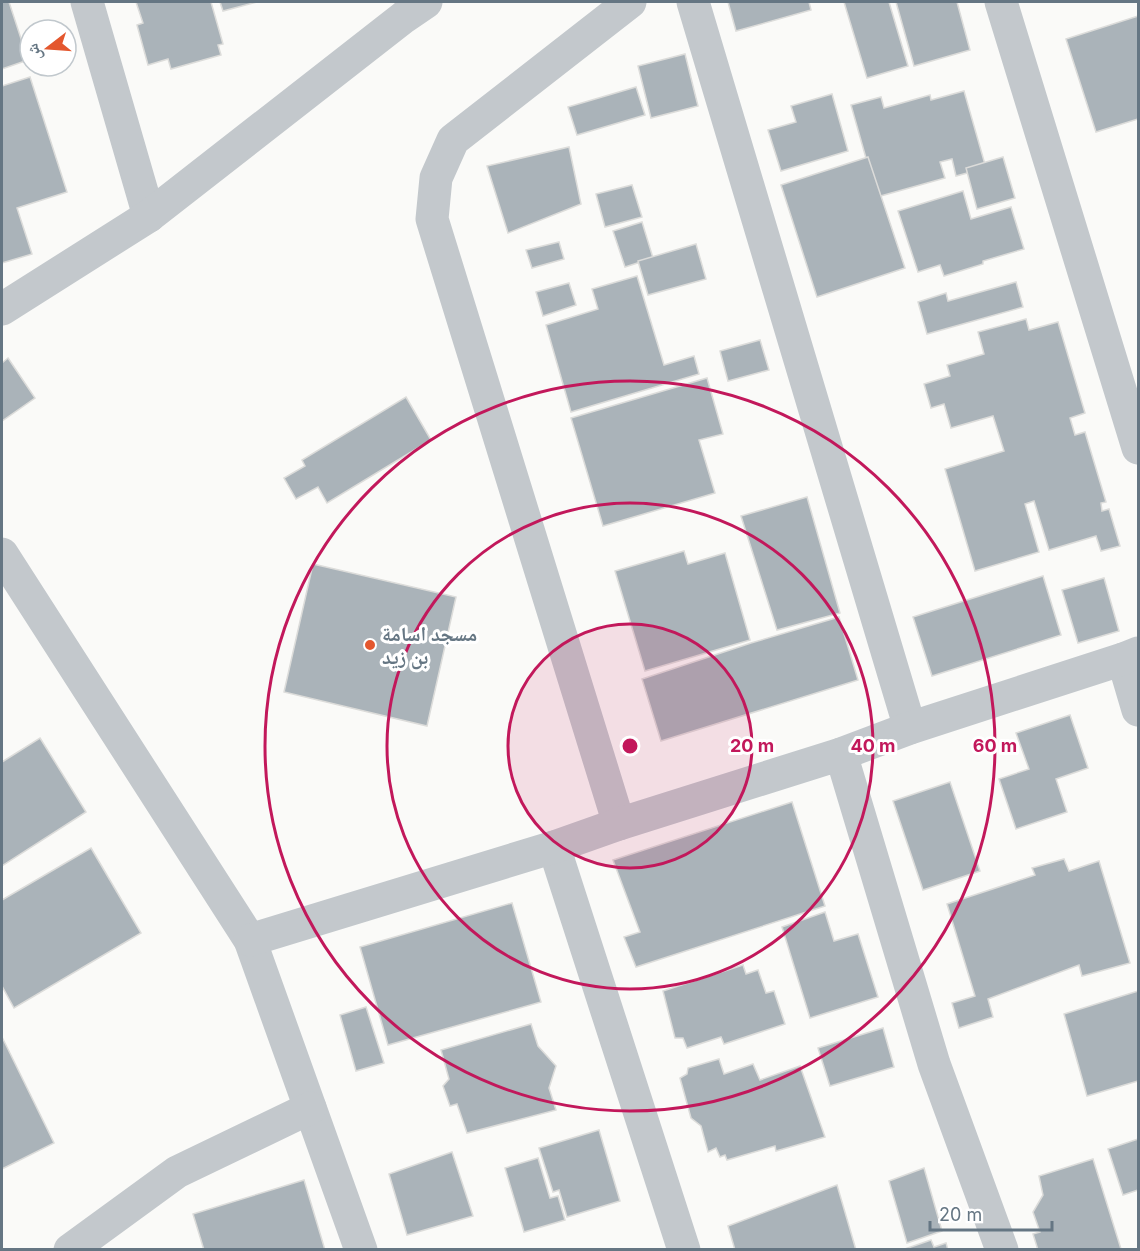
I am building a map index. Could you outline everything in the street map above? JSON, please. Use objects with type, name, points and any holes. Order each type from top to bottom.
[{"type":"street","points":[[87,2],[149,216]]},
{"type":"street","points":[[619,824],[432,219],[436,178],[453,140],[630,2]]},
{"type":"street","points":[[693,2],[910,728]]},
{"type":"street","points":[[1001,2],[1138,448]]},
{"type":"street","points":[[2,309],[149,216],[410,7]]},
{"type":"street","points":[[2,554],[250,940],[360,1250]]},
{"type":"street","points":[[250,940],[555,847],[1131,656],[1138,710]]},
{"type":"street","points":[[841,754],[934,1064],[1002,1250]]},
{"type":"street","points":[[555,847],[684,1250]]},
{"type":"street","points":[[70,1250],[177,1172],[310,1108]]},
{"type":"building","points":[[2,2],[9,2],[18,29],[18,63],[2,69]]},
{"type":"building","points":[[136,2],[211,2],[223,44],[218,45],[221,55],[171,69],[168,59],[148,65],[137,25],[143,23]]},
{"type":"building","points":[[220,2],[257,2],[223,11]]},
{"type":"building","points":[[728,2],[809,2],[811,10],[736,31]]},
{"type":"building","points":[[844,2],[889,2],[908,66],[867,78]]},
{"type":"building","points":[[896,2],[957,2],[970,50],[914,66]]},
{"type":"building","points":[[1138,16],[1138,119],[1096,132],[1066,39]]},
{"type":"building","points":[[685,54],[698,106],[651,118],[638,66]]},
{"type":"building","points":[[30,78],[67,192],[17,208],[32,254],[2,263],[2,86]]},
{"type":"building","points":[[636,87],[645,115],[577,135],[568,107]]},
{"type":"building","points":[[964,91],[986,168],[956,176],[952,159],[940,162],[945,178],[877,197],[851,105],[881,97],[884,108],[930,95],[931,100]]},
{"type":"building","points":[[832,94],[848,151],[781,171],[768,130],[796,122],[791,106]]},
{"type":"building","points":[[569,147],[581,204],[508,233],[487,166]]},
{"type":"building","points":[[868,157],[905,268],[817,297],[781,185]]},
{"type":"building","points":[[1003,157],[1015,198],[977,209],[966,168]]},
{"type":"building","points":[[632,185],[642,217],[605,227],[596,194]]},
{"type":"building","points":[[963,191],[971,219],[1011,207],[1024,249],[944,276],[940,265],[918,272],[898,211]]},
{"type":"building","points":[[642,222],[653,258],[625,267],[613,231]]},
{"type":"building","points":[[559,242],[564,259],[532,268],[526,250]]},
{"type":"building","points":[[696,244],[706,279],[648,295],[638,261]]},
{"type":"building","points":[[637,276],[664,365],[694,356],[699,374],[571,412],[546,325],[598,309],[592,289]]},
{"type":"building","points":[[1016,282],[1023,307],[927,334],[918,302],[946,293],[948,301]]},
{"type":"building","points":[[569,283],[576,305],[543,316],[536,292]]},
{"type":"building","points":[[1026,319],[1029,330],[1058,322],[1085,413],[1070,418],[1075,435],[1085,432],[1106,502],[1101,503],[1102,511],[1109,509],[1120,546],[1101,551],[1096,536],[1049,550],[1034,501],[1025,504],[1039,552],[975,571],[945,469],[1004,451],[993,416],[951,428],[944,404],[931,408],[924,384],[950,376],[947,365],[984,354],[978,332]]},
{"type":"building","points":[[760,340],[769,370],[728,381],[720,351]]},
{"type":"building","points":[[8,358],[35,398],[2,421],[2,363]]},
{"type":"building","points":[[707,378],[723,434],[699,440],[715,493],[603,526],[571,418]]},
{"type":"building","points":[[406,397],[431,440],[327,503],[318,487],[296,499],[284,478],[305,466],[302,460]]},
{"type":"building","points":[[807,497],[840,613],[777,630],[741,516]]},
{"type":"building","points":[[684,551],[688,564],[725,553],[750,640],[645,671],[615,571]]},
{"type":"building","name":"مسجد اسامة بن زيد","points":[[313,564],[456,597],[427,726],[284,692]]},
{"type":"building","points":[[1043,576],[1061,635],[932,676],[913,617]]},
{"type":"building","points":[[1104,578],[1119,631],[1078,643],[1062,590]]},
{"type":"building","points":[[839,617],[858,680],[661,741],[642,679]]},
{"type":"building","points":[[1070,715],[1088,768],[1056,779],[1067,812],[1016,829],[999,779],[1029,769],[1016,733]]},
{"type":"building","points":[[40,738],[86,812],[2,866],[2,762]]},
{"type":"building","points":[[950,782],[980,871],[923,890],[893,801]]},
{"type":"building","points":[[792,802],[825,906],[636,967],[624,937],[640,932],[613,860]]},
{"type":"building","points":[[91,848],[141,933],[14,1008],[2,986],[2,900]]},
{"type":"building","points":[[1064,859],[1069,871],[1099,861],[1130,963],[1082,976],[1079,965],[988,999],[993,1017],[959,1028],[952,1003],[975,996],[947,904],[1035,875],[1032,868]]},
{"type":"building","points":[[512,903],[541,1002],[388,1045],[360,947]]},
{"type":"building","points":[[825,912],[834,941],[858,934],[878,997],[810,1018],[782,927]]},
{"type":"building","points":[[743,965],[746,974],[758,970],[766,993],[774,991],[785,1024],[724,1044],[721,1037],[687,1048],[683,1038],[675,1038],[663,991]]},
{"type":"building","points":[[1138,991],[1138,1081],[1087,1096],[1064,1014]]},
{"type":"building","points":[[366,1007],[384,1063],[356,1071],[340,1015]]},
{"type":"building","points":[[531,1024],[538,1046],[556,1066],[549,1088],[556,1110],[467,1133],[457,1104],[450,1106],[443,1086],[449,1079],[441,1050]]},
{"type":"building","points":[[883,1028],[894,1067],[830,1086],[818,1048]]},
{"type":"building","points":[[2,1037],[54,1143],[2,1169]]},
{"type":"building","points":[[719,1059],[724,1074],[753,1064],[760,1080],[800,1066],[825,1137],[776,1151],[775,1146],[727,1160],[725,1155],[720,1157],[716,1148],[708,1152],[701,1126],[691,1118],[680,1078],[687,1074],[688,1068]]},
{"type":"building","points":[[599,1130],[620,1201],[567,1217],[559,1190],[553,1192],[539,1148]]},
{"type":"building","points":[[1138,1139],[1138,1190],[1123,1195],[1108,1149]]},
{"type":"building","points":[[452,1152],[473,1216],[407,1235],[389,1174]]},
{"type":"building","points":[[538,1158],[550,1198],[558,1196],[565,1220],[524,1232],[505,1168]]},
{"type":"building","points":[[1093,1159],[1121,1249],[1038,1250],[1033,1234],[1040,1232],[1033,1212],[1043,1195],[1039,1176]]},
{"type":"building","points":[[924,1168],[942,1231],[907,1243],[889,1181]]},
{"type":"building","points":[[304,1180],[325,1250],[204,1250],[193,1214]]},
{"type":"building","points":[[837,1185],[856,1250],[735,1250],[728,1226]]},
{"type":"building","points":[[931,1240],[934,1247],[946,1243],[948,1250],[902,1250]]},
{"type":"place","name":"مسجد اسامة بن زيد","points":[[370,645]]}]
